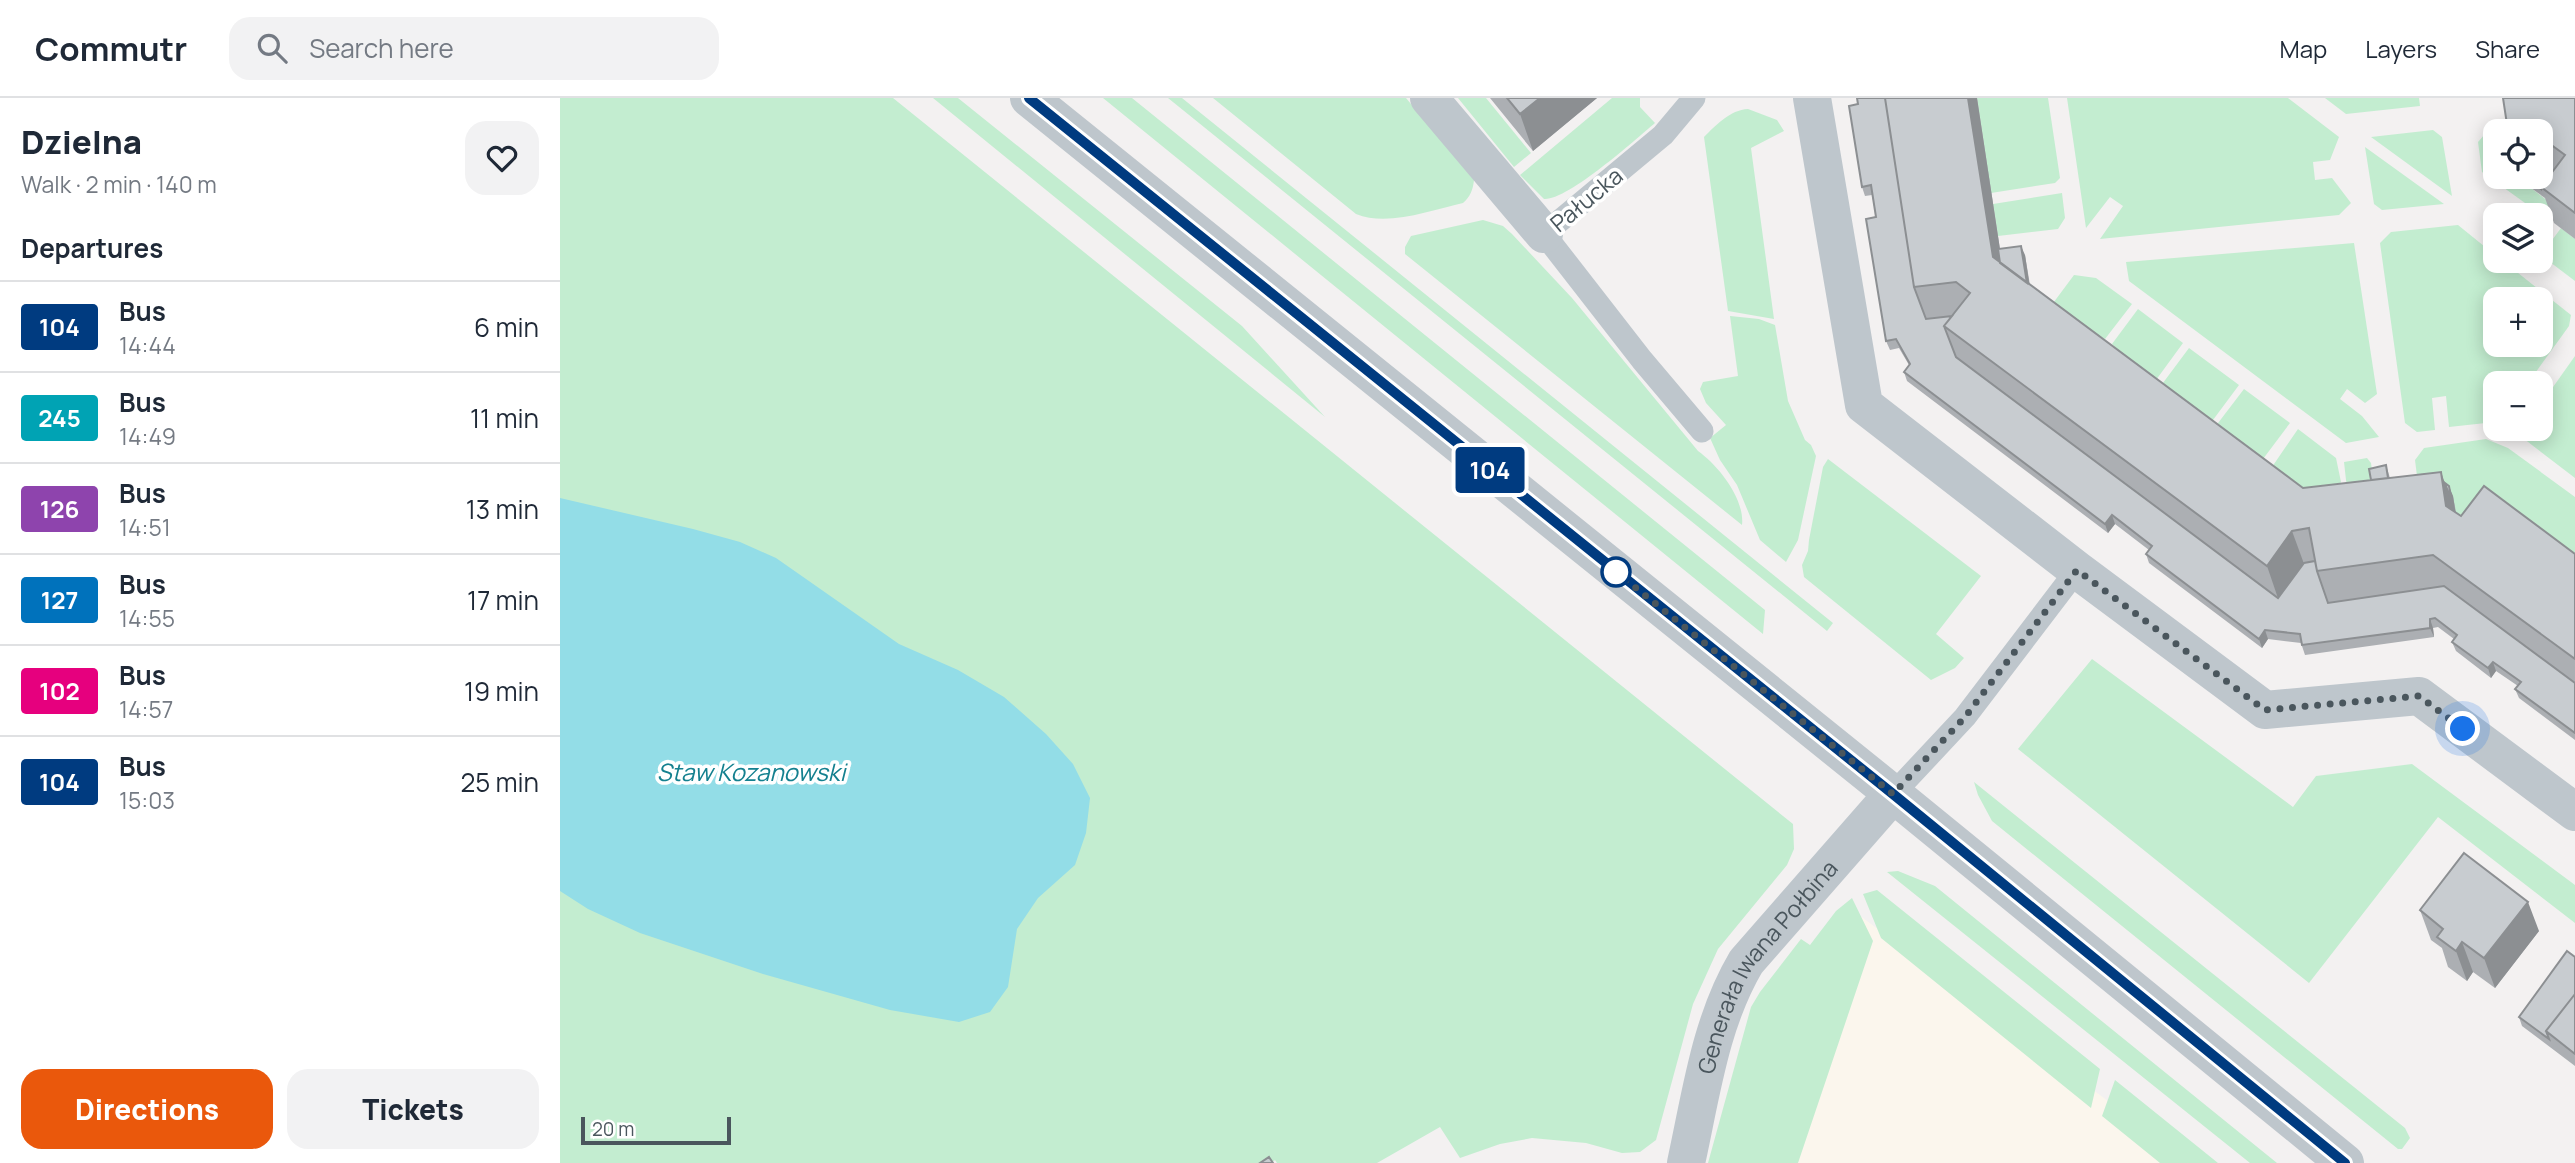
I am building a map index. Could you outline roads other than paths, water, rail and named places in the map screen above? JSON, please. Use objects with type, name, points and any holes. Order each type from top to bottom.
[{"type":"street","points":[[1029,98],[1893,794],[2345,1163]]},
{"type":"street","name":"Pałucka","points":[[1429,98],[1544,234]]},
{"type":"street","points":[[1812,98],[1864,405],[2077,570],[2265,710],[2419,696],[2575,811]]},
{"type":"street","name":"Generała Iwana Połbina","points":[[1686,1163],[1720,1016],[1731,987],[1746,962],[1893,794]]},
{"type":"lane","name":"Pałucka","points":[[1544,234],[1663,135],[1694,98]]},
{"type":"lane","points":[[1544,234],[1642,360],[1702,431]]},
{"type":"lane","points":[[1893,794],[1965,717],[2077,570]]},
{"type":"water","name":"Staw Kozanowski","points":[[560,498],[740,542],[776,558],[899,644],[958,670],[1004,697],[1046,734],[1073,764],[1090,798],[1086,833],[1075,865],[1038,898],[1017,929],[1008,987],[990,1012],[959,1022],[890,1010],[763,974],[640,933],[588,909],[560,891]]}]
